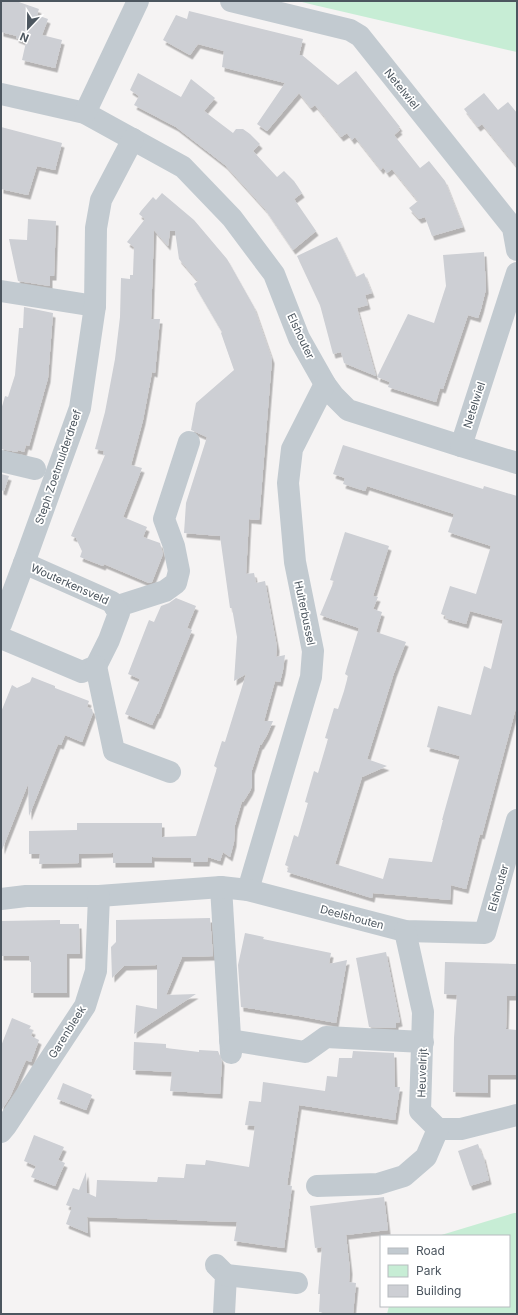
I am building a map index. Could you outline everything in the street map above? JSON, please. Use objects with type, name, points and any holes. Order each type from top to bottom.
[{"type":"street","points":[[85,113],[138,1]]},
{"type":"street","name":"Netelwiel","points":[[231,1],[350,30],[360,36],[513,228],[517,250]]},
{"type":"street","name":"Elshouter","points":[[1,94],[85,113],[183,167],[232,218],[274,274],[299,338],[325,384],[334,396],[348,410],[517,463]]},
{"type":"street","name":"Steph Zoetmulderdreef","points":[[1,624],[80,408],[95,306],[96,228],[101,200],[133,139]]},
{"type":"street","name":"Netelwiel","points":[[461,446],[517,273]]},
{"type":"street","points":[[1,291],[95,306]]},
{"type":"street","name":"Hulterbussel","points":[[248,890],[311,677],[313,651],[295,562],[288,483],[292,449],[325,384]]},
{"type":"street","points":[[116,607],[165,591],[176,583],[179,571],[174,546],[164,520],[189,442]]},
{"type":"street","points":[[1,460],[35,469]]},
{"type":"street","name":"Wouterkensveld","points":[[24,563],[112,602],[116,607],[119,613],[109,640],[96,666]]},
{"type":"street","points":[[1,638],[82,672],[96,666],[114,751],[170,772]]},
{"type":"street","name":"Elshouter","points":[[485,933],[517,820]]},
{"type":"street","points":[[221,887],[230,1047],[306,1052],[326,1037],[423,1042]]},
{"type":"street","name":"Deelshouten","points":[[1,899],[26,896],[99,896],[221,887],[248,890],[405,931],[485,933]]},
{"type":"street","name":"Garenbleek","points":[[1,1132],[85,1006],[96,971],[99,896]]},
{"type":"street","name":"Heuvelrijt","points":[[405,931],[423,1012],[420,1111],[438,1129]]},
{"type":"street","points":[[317,1186],[378,1184],[404,1176],[426,1157],[438,1129],[461,1129],[517,1115]]},
{"type":"street","points":[[224,1314],[221,1270],[298,1283]]},
{"type":"green space","points":[[298,1],[517,1],[517,52],[314,5]]},
{"type":"green space","points":[[517,1213],[517,1314],[387,1314],[389,1307],[510,1307],[510,1235],[441,1235]]},
{"type":"building","points":[[1,1],[16,1],[39,9],[37,15],[48,19],[42,35],[62,40],[55,68],[22,60],[26,42],[16,38],[17,36],[1,32]]},
{"type":"building","points":[[189,11],[303,39],[299,55],[302,55],[338,85],[356,71],[400,127],[398,128],[400,130],[394,135],[420,168],[429,161],[445,181],[463,227],[432,236],[425,217],[419,219],[409,208],[418,201],[392,169],[387,173],[383,167],[381,170],[355,137],[352,140],[347,133],[341,137],[315,105],[311,108],[299,93],[267,131],[257,124],[285,83],[222,67],[224,51],[198,44],[190,55],[163,40],[176,15],[187,19]]},
{"type":"building","points":[[138,73],[181,97],[191,79],[215,98],[204,111],[233,133],[236,129],[243,129],[260,144],[253,151],[277,177],[284,171],[294,181],[302,193],[294,199],[316,231],[293,250],[265,209],[225,165],[176,127],[134,105],[139,96],[130,90]]},
{"type":"building","points":[[484,93],[498,110],[508,102],[517,113],[517,167],[482,124],[478,127],[464,109]]},
{"type":"building","points":[[1,127],[62,143],[55,170],[37,166],[28,195],[1,189]]},
{"type":"building","points":[[162,193],[194,220],[227,259],[254,307],[272,359],[259,520],[249,519],[246,574],[254,573],[256,583],[265,581],[277,647],[276,657],[285,655],[283,670],[280,682],[275,681],[264,721],[273,721],[267,735],[260,745],[252,770],[252,786],[243,802],[242,801],[235,825],[234,842],[230,857],[223,852],[220,861],[208,857],[207,862],[191,862],[191,858],[152,857],[152,863],[113,863],[113,853],[79,854],[79,863],[39,864],[40,854],[29,854],[29,831],[77,830],[77,823],[162,823],[162,837],[196,836],[217,768],[214,766],[222,741],[225,742],[246,674],[234,681],[237,637],[232,608],[230,608],[220,536],[184,533],[186,503],[207,437],[191,430],[196,403],[234,370],[221,333],[222,332],[194,284],[198,281],[179,259],[175,231],[170,231],[168,246],[154,230],[151,319],[160,319],[155,373],[152,372],[143,420],[131,465],[142,468],[123,517],[147,527],[143,537],[160,543],[163,554],[152,582],[149,583],[104,564],[103,566],[80,557],[82,551],[76,538],[71,536],[105,455],[103,455],[104,451],[95,449],[105,412],[115,359],[120,317],[121,278],[130,279],[130,275],[133,275],[134,247],[127,242],[145,219],[139,214],[141,211],[153,197],[156,200]]},
{"type":"building","points":[[28,219],[56,221],[54,276],[50,276],[50,286],[18,281],[9,239],[27,240]]},
{"type":"building","points":[[337,237],[356,277],[364,273],[372,293],[365,295],[368,305],[357,308],[376,376],[344,363],[341,352],[333,354],[320,305],[297,256]]},
{"type":"building","points":[[484,252],[486,289],[481,309],[478,318],[468,315],[443,389],[440,388],[436,402],[388,387],[390,382],[377,377],[408,314],[434,323],[446,286],[443,255]]},
{"type":"building","points":[[24,307],[53,313],[48,378],[29,446],[26,445],[24,452],[18,450],[17,452],[1,449],[1,410],[5,396],[8,397],[15,375],[19,328],[23,328]]},
{"type":"building","points":[[343,445],[483,489],[484,486],[517,496],[517,704],[466,889],[451,885],[450,900],[373,893],[372,898],[287,872],[289,867],[285,865],[294,835],[298,837],[308,803],[305,802],[314,771],[318,773],[328,739],[325,738],[334,708],[338,709],[344,691],[348,676],[345,674],[359,628],[320,615],[334,581],[330,580],[345,532],[389,546],[373,596],[378,597],[373,609],[382,612],[376,632],[406,642],[394,673],[367,759],[387,766],[362,777],[335,864],[383,879],[389,858],[432,862],[460,756],[427,747],[438,706],[471,715],[484,666],[491,669],[503,620],[470,611],[466,624],[445,618],[446,616],[441,614],[450,586],[476,594],[491,546],[448,532],[454,514],[367,486],[365,491],[343,484],[345,478],[333,474]]},
{"type":"building","points":[[1,474],[9,476],[4,491],[1,490]]},
{"type":"building","points":[[176,598],[196,606],[187,628],[192,630],[158,714],[152,725],[125,714],[140,679],[128,674],[149,620],[154,622],[161,606]]},
{"type":"building","points":[[32,677],[55,686],[55,688],[89,701],[87,707],[92,709],[93,713],[82,742],[65,735],[61,745],[58,744],[29,816],[28,784],[2,850],[1,712],[12,685],[17,688],[30,682]]},
{"type":"building","points":[[210,918],[213,956],[182,957],[166,995],[196,994],[134,1034],[136,1005],[157,1009],[157,965],[124,966],[112,978],[111,947],[116,942],[116,920]]},
{"type":"building","points":[[60,920],[60,924],[79,924],[80,954],[67,954],[67,993],[31,993],[31,962],[29,956],[1,956],[1,921]]},
{"type":"building","points":[[245,933],[264,937],[263,939],[331,953],[329,964],[347,960],[336,1023],[241,1007],[238,965]]},
{"type":"building","points":[[386,952],[400,1022],[396,1023],[396,1028],[369,1027],[356,958]]},
{"type":"building","points":[[445,962],[516,964],[515,996],[507,996],[506,1029],[517,1030],[516,1075],[488,1075],[488,1093],[453,1092],[454,1038],[457,995],[444,994]]},
{"type":"building","points":[[12,1018],[31,1026],[29,1029],[33,1030],[31,1036],[39,1040],[31,1062],[26,1060],[10,1097],[1,1111],[1,1046]]},
{"type":"building","points":[[134,1042],[166,1044],[166,1048],[199,1052],[199,1050],[218,1051],[222,1061],[220,1094],[170,1091],[172,1072],[133,1070]]},
{"type":"building","points":[[353,1051],[394,1053],[395,1087],[400,1087],[395,1120],[299,1105],[287,1185],[292,1186],[284,1248],[234,1241],[237,1222],[87,1217],[88,1233],[66,1224],[72,1207],[66,1205],[73,1188],[79,1190],[86,1172],[87,1193],[96,1197],[97,1180],[157,1182],[158,1177],[184,1178],[186,1164],[205,1165],[206,1160],[249,1167],[255,1126],[245,1125],[249,1101],[261,1102],[263,1082],[325,1091],[327,1076],[337,1077],[339,1058],[352,1058]]},
{"type":"building","points":[[63,1083],[92,1095],[86,1110],[57,1099]]},
{"type":"building","points":[[34,1135],[64,1147],[58,1160],[65,1163],[55,1186],[31,1177],[36,1166],[24,1161]]},
{"type":"building","points":[[478,1144],[483,1155],[489,1180],[470,1186],[458,1151]]},
{"type":"building","points":[[384,1197],[388,1230],[346,1235],[350,1270],[349,1282],[356,1283],[353,1314],[319,1312],[320,1294],[318,1294],[322,1247],[315,1248],[310,1206]]}]
